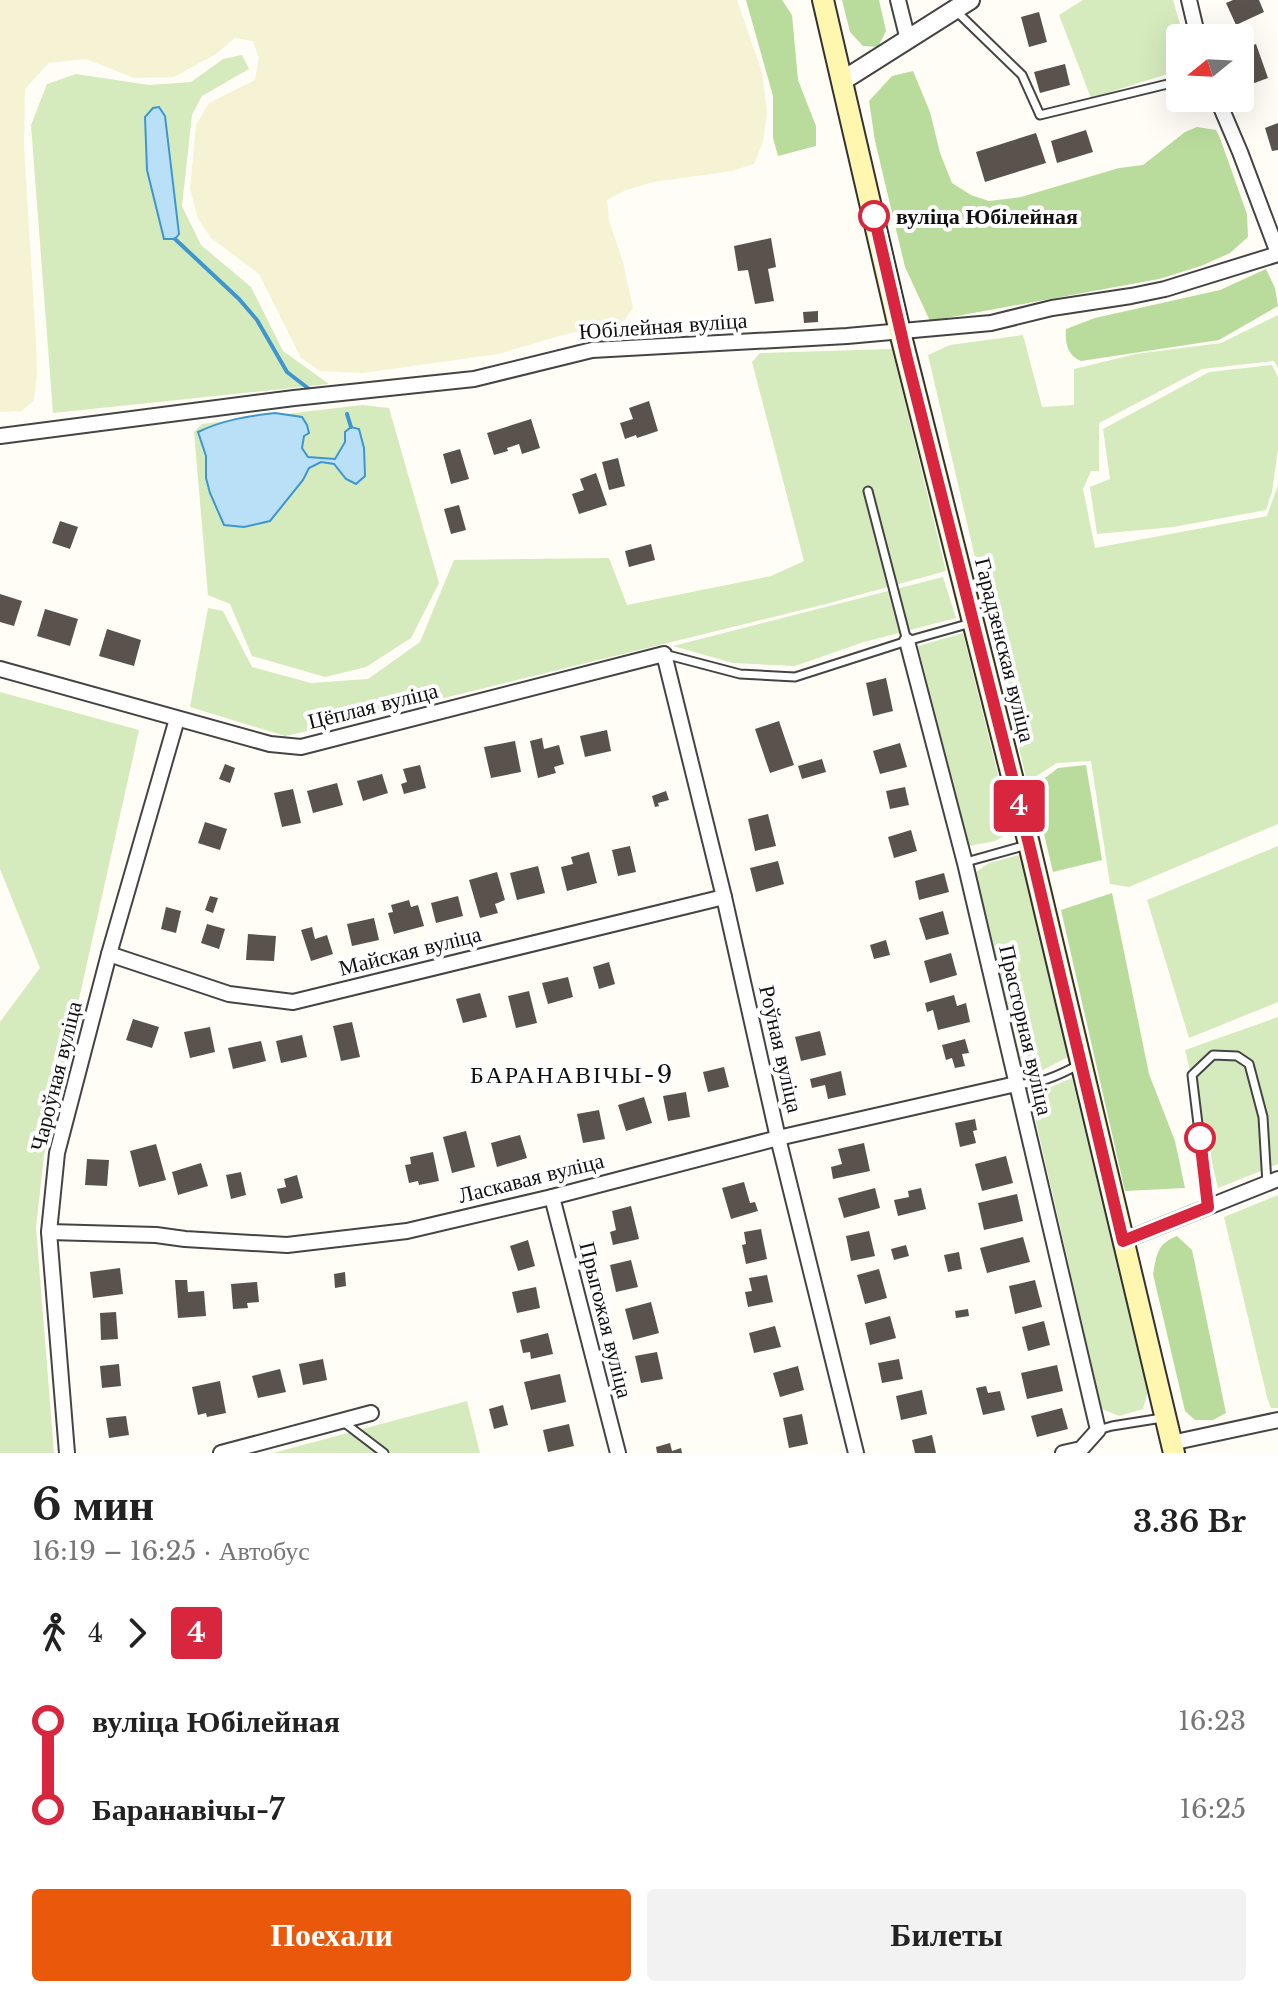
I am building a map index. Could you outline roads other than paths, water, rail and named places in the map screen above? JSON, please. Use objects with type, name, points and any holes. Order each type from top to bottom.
[{"type":"main road","name":"Гарадзенская вуліца","points":[[823,0],[900,332],[1029,844],[1172,1448]]},
{"type":"street","points":[[898,0],[908,40]]},
{"type":"street","points":[[1189,0],[1195,24]]},
{"type":"street","points":[[842,81],[962,5]]},
{"type":"street","points":[[1223,112],[1278,254]]},
{"type":"street","name":"Юбілейная вуліца","points":[[0,436],[294,398],[474,379],[592,350],[847,336],[991,323],[1206,278],[1278,254]]},
{"type":"street","name":"Прасторная вуліца","points":[[907,641],[965,863],[1098,1430]]},
{"type":"street","name":"Цёплая вуліца","points":[[0,669],[270,744],[301,747],[664,654]]},
{"type":"street","name":"Роўная вуліца","points":[[664,654],[856,1453]]},
{"type":"street","name":"Чароўная вуліца","points":[[67,1453],[49,1232],[57,1153],[109,954],[177,719]]},
{"type":"street","name":"Майская вуліца","points":[[109,954],[229,994],[293,1002],[724,897]]},
{"type":"street","name":"Ласкавая вуліца","points":[[49,1232],[156,1235],[287,1245],[407,1231],[778,1138],[1016,1084]]},
{"type":"street","points":[[1123,1241],[1272,1181]]},
{"type":"street","name":"Прыгожая вуліца","points":[[552,1197],[618,1453]]},
{"type":"street","points":[[221,1453],[371,1413]]},
{"type":"street","points":[[1172,1448],[1278,1420]]},
{"type":"street","points":[[1063,1453],[1081,1449],[1098,1430]]},
{"type":"lane","points":[[962,5],[1022,75],[1040,115],[1166,84]]},
{"type":"lane","points":[[868,491],[907,641]]},
{"type":"lane","points":[[664,654],[740,674],[795,677],[973,622]]},
{"type":"lane","points":[[965,863],[1029,844]]},
{"type":"lane","points":[[1208,1207],[1192,1075],[1213,1055],[1237,1056],[1249,1064],[1263,1117],[1272,1181]]},
{"type":"lane","points":[[1016,1084],[1028,1085],[1081,1064]]},
{"type":"lane","points":[[1098,1430],[1165,1417]]},
{"type":"lane","points":[[342,1421],[384,1453]]},
{"type":"water","points":[[159,107],[165,116],[179,234],[175,239],[164,239],[147,170],[145,117],[153,108]]},
{"type":"water","points":[[275,413],[302,417],[309,433],[304,436],[302,448],[308,457],[335,459],[345,442],[345,432],[351,427],[359,429],[364,448],[365,476],[356,484],[346,479],[334,464],[321,462],[309,468],[270,521],[244,527],[224,525],[210,493],[206,456],[198,432],[236,419]]},
{"type":"waterway","points":[[175,239],[239,299],[257,320],[287,372],[309,389]]},
{"type":"waterway","points":[[347,414],[351,427]]},
{"type":"place","name":"вуліца Юбілейная","points":[[874,216]]},
{"type":"district","name":"БАРАНАВІЧЫ-9","points":[[572,1074]]}]
